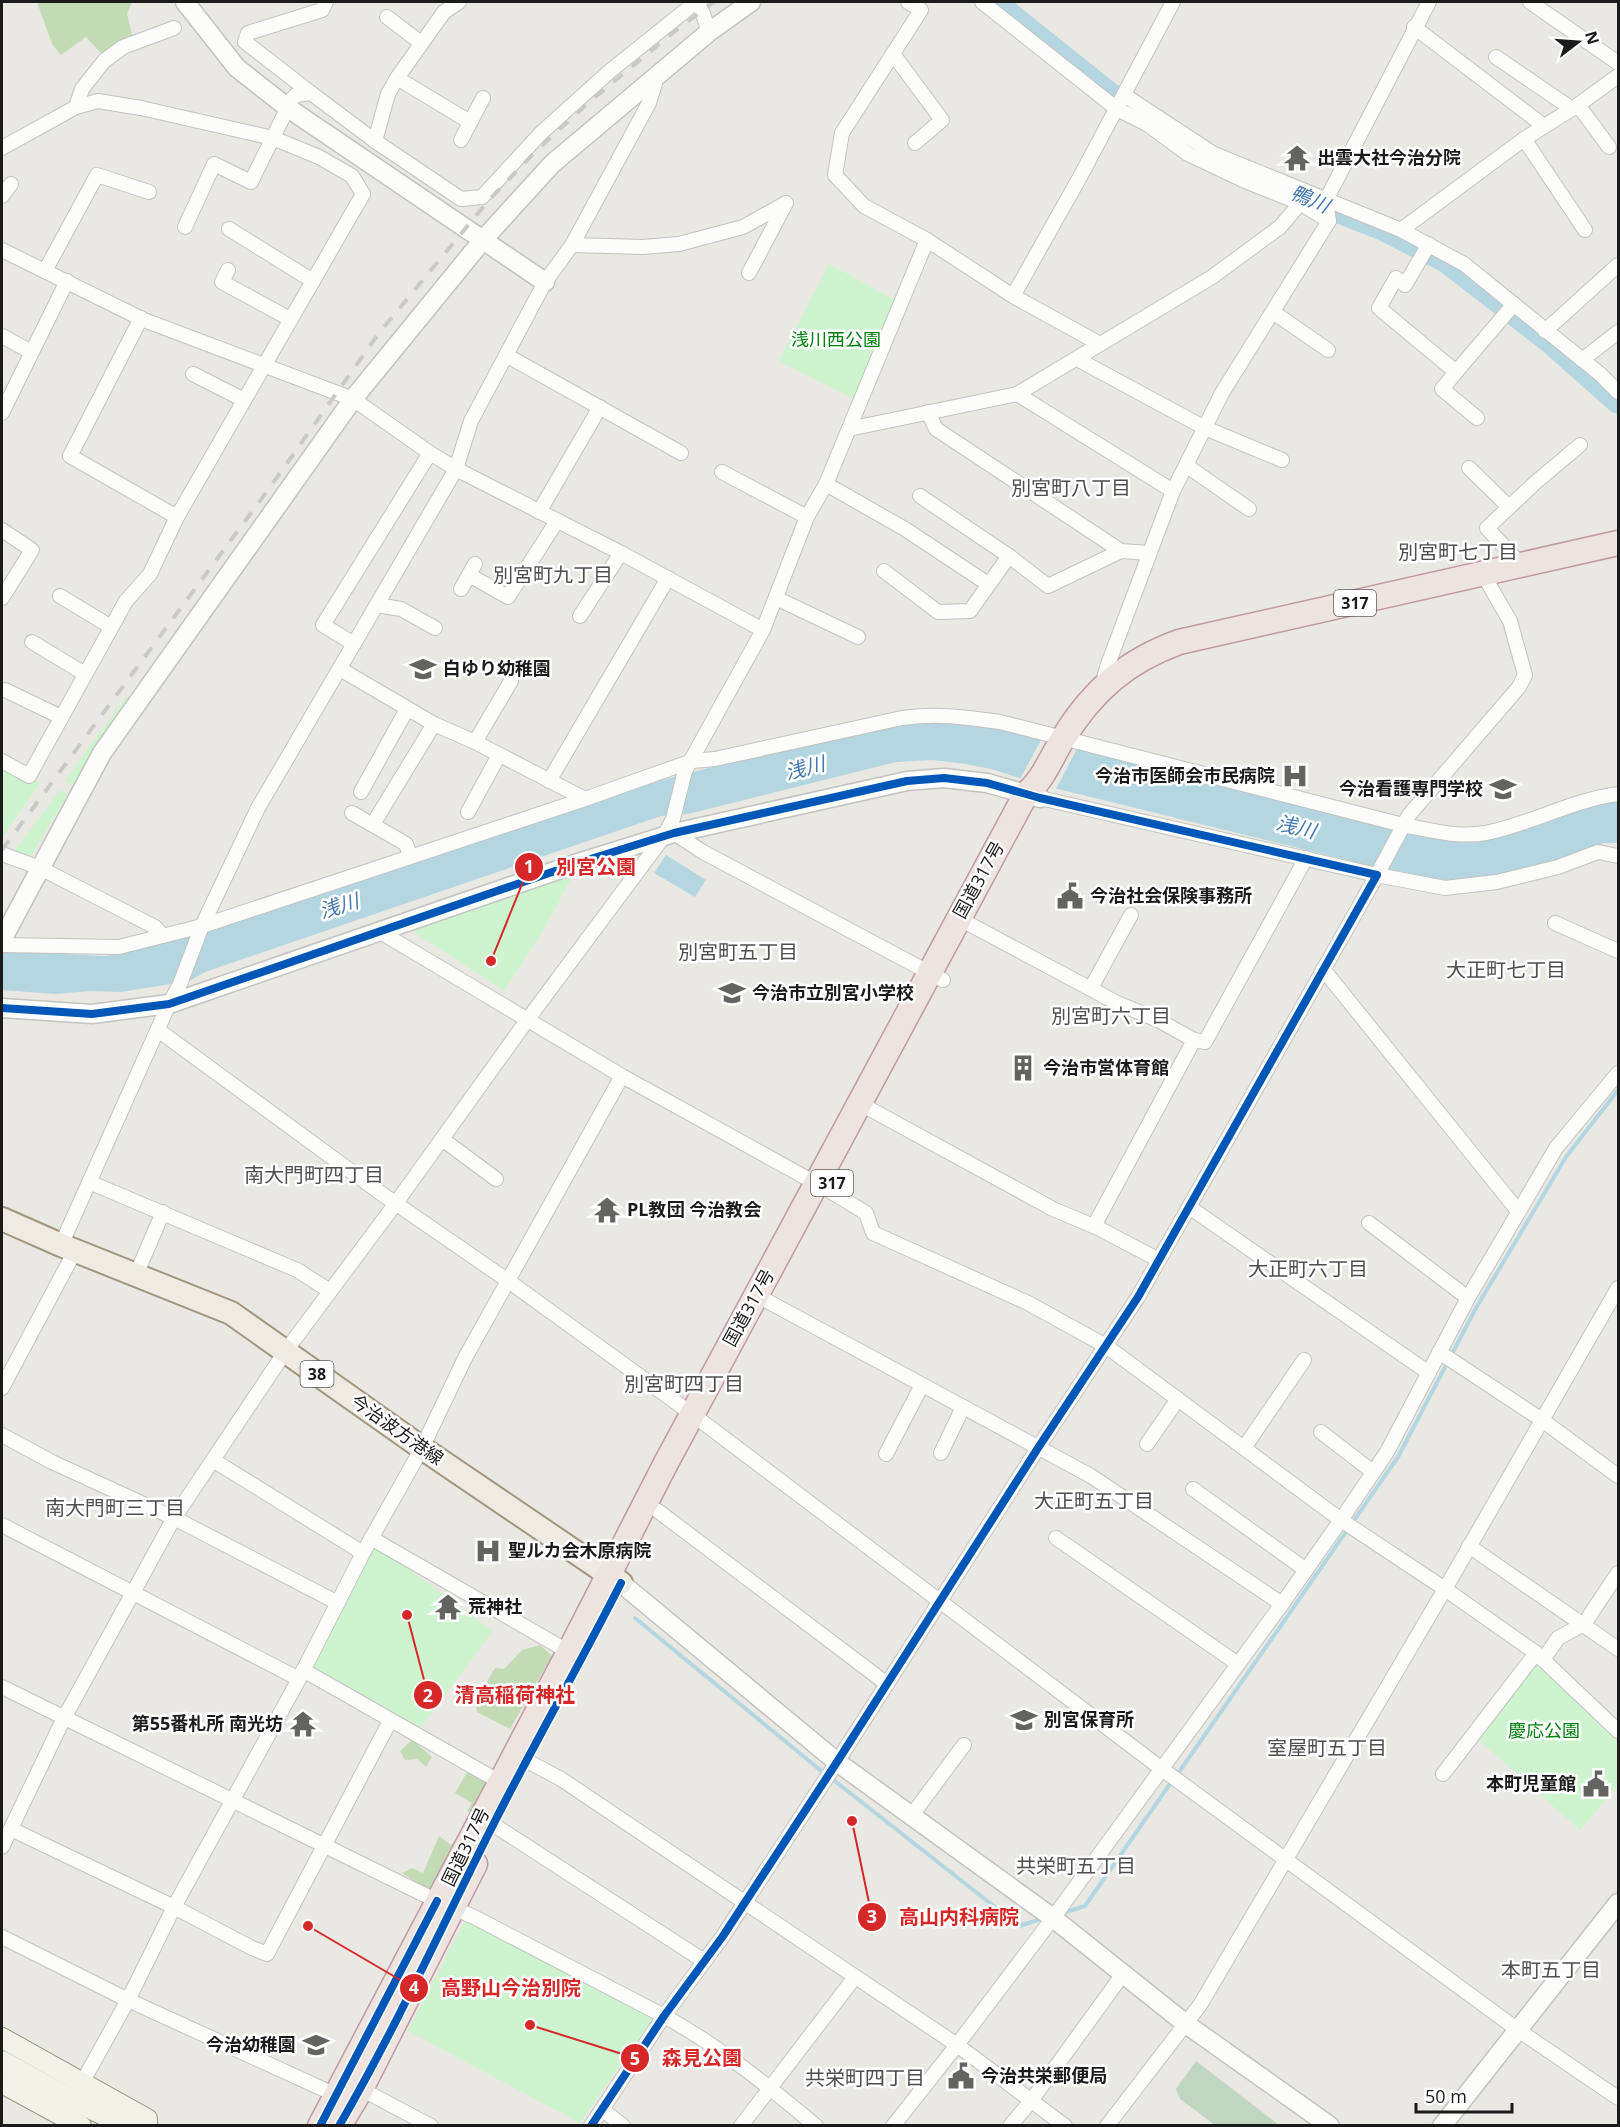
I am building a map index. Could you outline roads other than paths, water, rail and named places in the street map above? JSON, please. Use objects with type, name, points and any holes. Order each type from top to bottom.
[{"type":"highway","name":"国道317号","points":[[320,2126],[494,1825],[615,1578],[698,1419],[1061,741],[1084,707],[1102,687],[1153,652],[1179,642],[1618,543]]},
{"type":"highway","name":"国道317号","points":[[339,2126],[361,2089],[500,1782],[569,1652],[658,1511],[698,1419]]},
{"type":"main road","name":"今治波方港線","points":[[2,1219],[231,1313],[422,1448],[615,1578]]},
{"type":"main road","points":[[2,2038],[126,2126]]},
{"type":"main road","points":[[2,2061],[147,2119],[147,2126]]},
{"type":"main road","points":[[2,2082],[81,2126]]},
{"type":"street","points":[[185,2],[237,68],[288,108],[544,282]]},
{"type":"street","points":[[326,2],[322,10],[248,33],[245,42],[375,141],[461,199],[482,196],[541,133],[610,71],[697,2],[709,32]]},
{"type":"street","points":[[375,141],[388,94],[397,78],[444,12],[459,2]]},
{"type":"street","points":[[2,940],[102,753],[353,399],[482,241],[552,164],[709,32],[752,2]]},
{"type":"street","points":[[908,2],[921,10],[842,133],[836,175],[864,206],[927,240],[1013,296],[1100,344]]},
{"type":"street","points":[[982,2],[1117,110],[1147,124],[1188,153],[1245,180],[1304,198],[1326,200],[1401,230],[1464,264],[1600,374],[1618,392]]},
{"type":"street","points":[[1013,296],[1117,110],[1173,2]]},
{"type":"street","points":[[1102,687],[1107,667],[1173,491],[1222,393],[1329,221],[1326,200],[1429,2]]},
{"type":"street","points":[[1530,2],[1618,63]]},
{"type":"street","points":[[387,17],[422,44]]},
{"type":"street","points":[[1414,27],[1544,126]]},
{"type":"street","points":[[76,107],[82,89],[104,61],[123,47],[174,28]]},
{"type":"street","points":[[892,54],[942,120],[915,142]]},
{"type":"street","points":[[1496,57],[1575,107],[1610,147]]},
{"type":"street","points":[[1401,230],[1524,139],[1575,107],[1618,76]]},
{"type":"street","points":[[2,1388],[68,1248],[89,1182],[180,984],[200,929],[258,808],[456,469],[471,421],[544,282],[572,245],[649,104],[657,77]]},
{"type":"street","points":[[397,78],[470,122]]},
{"type":"street","points":[[185,227],[214,164],[251,182],[296,95],[311,93]]},
{"type":"street","points":[[1124,95],[1214,154],[1304,198],[1329,221]]},
{"type":"street","points":[[461,140],[483,98]]},
{"type":"street","points":[[2,148],[76,107],[98,101],[141,108],[273,138],[320,158],[352,176],[363,194],[177,517],[150,574],[126,601],[29,776],[2,761]]},
{"type":"street","points":[[1524,139],[1585,230]]},
{"type":"street","points":[[45,271],[97,176],[149,192]]},
{"type":"street","points":[[2,196],[11,184]]},
{"type":"street","points":[[849,429],[1017,394],[1212,277],[1280,227],[1304,198]]},
{"type":"street","points":[[572,245],[643,247],[679,244],[743,227],[786,202],[749,273]]},
{"type":"street","points":[[229,229],[313,280]]},
{"type":"street","points":[[2,1847],[64,1719],[174,1518],[285,1352],[670,829],[688,766],[763,630],[807,517],[826,484],[927,240]]},
{"type":"street","points":[[1429,244],[1405,285],[1396,278],[1379,308],[1456,372]]},
{"type":"street","points":[[2,250],[141,318],[353,399],[456,469],[621,553],[763,630]]},
{"type":"street","points":[[1545,331],[1618,265]]},
{"type":"street","points":[[228,270],[222,282],[290,319]]},
{"type":"street","points":[[2,413],[67,281]]},
{"type":"street","points":[[1477,418],[1442,388],[1514,304]]},
{"type":"street","points":[[1273,312],[1328,350]]},
{"type":"street","points":[[141,318],[70,456],[177,517]]},
{"type":"street","points":[[1582,360],[1618,332]]},
{"type":"street","points":[[2,336],[31,352]]},
{"type":"street","points":[[506,355],[681,453]]},
{"type":"street","points":[[1077,359],[1205,428],[1282,460]]},
{"type":"street","points":[[193,374],[244,400]]},
{"type":"street","points":[[1017,394],[1173,491]]},
{"type":"street","points":[[539,512],[600,407]]},
{"type":"street","points":[[928,412],[936,429],[1121,551],[1149,553]]},
{"type":"street","points":[[1521,566],[1487,528],[1580,445]]},
{"type":"street","points":[[354,644],[323,625],[430,453]]},
{"type":"street","points":[[1187,466],[1249,509]]},
{"type":"street","points":[[1469,468],[1509,507]]},
{"type":"street","points":[[722,472],[807,517]]},
{"type":"street","points":[[826,484],[905,529],[988,584]]},
{"type":"street","points":[[920,496],[1009,556],[1048,586],[1121,551]]},
{"type":"street","points":[[461,589],[472,569],[508,597],[557,521]]},
{"type":"street","points":[[2,530],[32,549],[2,598]]},
{"type":"street","points":[[579,616],[621,553]]},
{"type":"street","points":[[884,571],[938,612],[970,611],[1009,556]]},
{"type":"street","points":[[591,2126],[664,2016],[723,1936],[1138,1297],[1409,814],[1519,687],[1525,675],[1510,621],[1483,574]]},
{"type":"street","points":[[549,781],[668,578]]},
{"type":"street","points":[[60,596],[111,627]]},
{"type":"street","points":[[776,598],[858,637]]},
{"type":"street","points":[[377,605],[401,609],[435,628]]},
{"type":"street","points":[[32,642],[85,674]]},
{"type":"street","points":[[340,669],[434,724],[475,742],[585,799]]},
{"type":"street","points":[[475,742],[511,681]]},
{"type":"street","points":[[5,690],[61,717]]},
{"type":"street","points":[[361,792],[407,709]]},
{"type":"street","points":[[2,945],[119,947],[200,929],[410,856],[688,766],[902,718],[927,715],[951,715],[1000,722],[1061,741],[1402,827],[1454,834],[1484,833],[1593,798],[1618,794]]},
{"type":"street","points":[[373,824],[434,724]]},
{"type":"street","points":[[468,812],[499,755]]},
{"type":"street","points":[[2,1008],[92,1014],[169,1004],[382,933],[670,829],[907,781],[944,778],[1035,792],[1306,858],[1445,888],[1497,882],[1558,867],[1598,852],[1618,856]]},
{"type":"street","points":[[352,813],[406,844],[410,856]]},
{"type":"street","points":[[670,829],[703,852],[936,976]]},
{"type":"street","points":[[2,854],[40,868],[155,927],[163,936]]},
{"type":"street","points":[[965,921],[1117,1003],[1158,1020],[1194,1040],[1205,1042],[1306,858]]},
{"type":"street","points":[[1091,988],[1131,915]]},
{"type":"street","points":[[1555,923],[1618,951]]},
{"type":"street","points":[[382,933],[622,1076],[866,1213],[873,1233],[1028,1303],[1106,1346],[1341,1520],[1445,1589],[1539,1656],[1618,1731]]},
{"type":"street","points":[[1323,969],[1518,1211]]},
{"type":"street","points":[[158,1030],[382,1194],[507,1280],[698,1419],[1162,1769],[1518,2030],[1618,2098]]},
{"type":"street","points":[[1094,1226],[1194,1040]]},
{"type":"street","points":[[893,2126],[1053,1918],[1341,1520],[1387,1452],[1468,1298],[1556,1148],[1618,1073]]},
{"type":"street","points":[[77,2092],[128,2000],[174,1907],[301,1674],[371,1538],[422,1448],[465,1358],[622,1076]]},
{"type":"street","points":[[866,1107],[1053,1209],[1094,1226],[1159,1260]]},
{"type":"street","points":[[442,1139],[496,1179]]},
{"type":"street","points":[[89,1182],[297,1270],[330,1291]]},
{"type":"street","points":[[1189,1207],[1429,1373]]},
{"type":"street","points":[[136,1275],[163,1212]]},
{"type":"street","points":[[1369,1223],[1468,1298]]},
{"type":"street","points":[[1107,2126],[1200,2006],[1445,1589],[1618,1288]]},
{"type":"street","points":[[763,1299],[1091,1476],[1282,1604]]},
{"type":"street","points":[[1439,1352],[1542,1420],[1618,1476]]},
{"type":"street","points":[[1244,1448],[1304,1360]]},
{"type":"street","points":[[886,1454],[922,1385]]},
{"type":"street","points":[[1147,1444],[1178,1399]]},
{"type":"street","points":[[941,1453],[963,1407]]},
{"type":"street","points":[[1321,1432],[1374,1472]]},
{"type":"street","points":[[2,1435],[52,1462],[174,1518],[338,1603]]},
{"type":"street","points":[[213,1460],[363,1553]]},
{"type":"street","points":[[1193,1489],[1306,1570]]},
{"type":"street","points":[[658,1511],[887,1684]]},
{"type":"street","points":[[2,1525],[301,1674],[500,1782]]},
{"type":"street","points":[[371,1538],[569,1652]]},
{"type":"street","points":[[1056,1538],[1238,1664]]},
{"type":"street","points":[[1469,1546],[1618,1649]]},
{"type":"street","points":[[1443,1774],[1539,1656],[1558,1638],[1584,1624],[1618,1574]]},
{"type":"street","points":[[615,1578],[837,1761],[1053,1918],[1186,2024],[1330,2126]]},
{"type":"street","points":[[2,1687],[446,1905],[664,2016],[684,2027],[770,2088],[816,2126]]},
{"type":"street","points":[[10,1829],[267,1954],[390,1721]]},
{"type":"street","points":[[912,1815],[964,1745]]},
{"type":"street","points":[[527,1761],[561,1779],[957,2045],[1065,2126]]},
{"type":"street","points":[[494,1825],[704,1962]]},
{"type":"street","points":[[1443,2125],[1618,1903]]},
{"type":"street","points":[[2,1937],[128,2000],[336,2095]]},
{"type":"street","points":[[1010,2126],[1031,2101],[1123,1974]]},
{"type":"street","points":[[741,2126],[855,1977]]},
{"type":"street","points":[[361,2089],[431,2126]]},
{"type":"street","points":[[603,2110],[623,2126]]},
{"type":"water","name":"浅川","points":[[943,719],[994,726],[1462,839],[1591,802],[1618,801],[1618,843],[1604,843],[1551,862],[1507,874],[1459,881],[1420,878],[1038,784],[991,769],[933,760],[896,762],[688,814],[661,816],[205,972],[189,981],[121,992],[90,991],[56,994],[2,990],[2,951],[106,956],[188,934],[616,792],[778,750],[908,722]]},
{"type":"water","points":[[666,855],[706,880],[695,897],[654,873]]},
{"type":"waterway","name":"鴨川","points":[[996,2],[1125,105],[1143,114],[1157,125]]},
{"type":"waterway","name":"鴨川","points":[[1284,191],[1381,229],[1446,262],[1549,342],[1618,403]]},
{"type":"waterway","points":[[1177,1775],[1398,1457],[1476,1308],[1566,1157],[1618,1090]]},
{"type":"waterway","points":[[635,1618],[825,1774]]},
{"type":"waterway","points":[[831,1778],[1019,1926],[1044,1918]]},
{"type":"waterway","points":[[1063,1913],[1085,1906],[1172,1781]]},
{"type":"railway","points":[[2,850],[268,490],[379,333],[489,200],[537,150],[588,103],[714,2]]},
{"type":"place","name":"出雲大社今治分院","points":[[1297,158]]},
{"type":"place","name":"白ゆり幼稚園","points":[[423,669]]},
{"type":"place","name":"今治市医師会市民病院","points":[[1295,776]]},
{"type":"place","name":"今治看護専門学校","points":[[1503,789]]},
{"type":"place","name":"今治社会保険事務所","points":[[1070,896]]},
{"type":"place","name":"別宮公園","points":[[491,961]]},
{"type":"place","name":"今治市立別宮小学校","points":[[732,993]]},
{"type":"place","name":"今治市営体育館","points":[[1023,1068]]},
{"type":"place","name":"PL教団 今治教会","points":[[607,1210]]},
{"type":"place","name":"聖ルカ会木原病院","points":[[488,1551]]},
{"type":"place","name":"荒神社","points":[[448,1607]]},
{"type":"place","name":"清高稲荷神社","points":[[407,1615]]},
{"type":"place","name":"別宮保育所","points":[[1024,1720]]},
{"type":"place","name":"第55番札所 南光坊","points":[[303,1724]]},
{"type":"place","name":"本町児童館","points":[[1596,1784]]},
{"type":"place","name":"高山内科病院","points":[[852,1821]]},
{"type":"place","name":"高野山今治別院","points":[[308,1926]]},
{"type":"place","name":"森見公園","points":[[530,2025]]},
{"type":"place","name":"今治幼稚園","points":[[316,2045]]},
{"type":"place","name":"今治共栄郵便局","points":[[961,2076]]},
{"type":"district","name":"別宮町八丁目","points":[[1071,488]]},
{"type":"district","name":"別宮町七丁目","points":[[1458,552]]},
{"type":"district","name":"別宮町九丁目","points":[[553,575]]},
{"type":"district","name":"別宮町五丁目","points":[[738,952]]},
{"type":"district","name":"大正町七丁目","points":[[1506,970]]},
{"type":"district","name":"別宮町六丁目","points":[[1111,1016]]},
{"type":"district","name":"南大門町四丁目","points":[[314,1175]]},
{"type":"district","name":"大正町六丁目","points":[[1308,1269]]},
{"type":"district","name":"別宮町四丁目","points":[[684,1384]]},
{"type":"district","name":"大正町五丁目","points":[[1094,1501]]},
{"type":"district","name":"南大門町三丁目","points":[[115,1508]]},
{"type":"district","name":"室屋町五丁目","points":[[1327,1748]]},
{"type":"district","name":"共栄町五丁目","points":[[1076,1866]]},
{"type":"district","name":"本町五丁目","points":[[1551,1970]]},
{"type":"district","name":"共栄町四丁目","points":[[865,2078]]},
{"type":"park label","name":"浅川西公園","points":[[836,340]]},
{"type":"park label","name":"慶応公園","points":[[1544,1731]]}]
